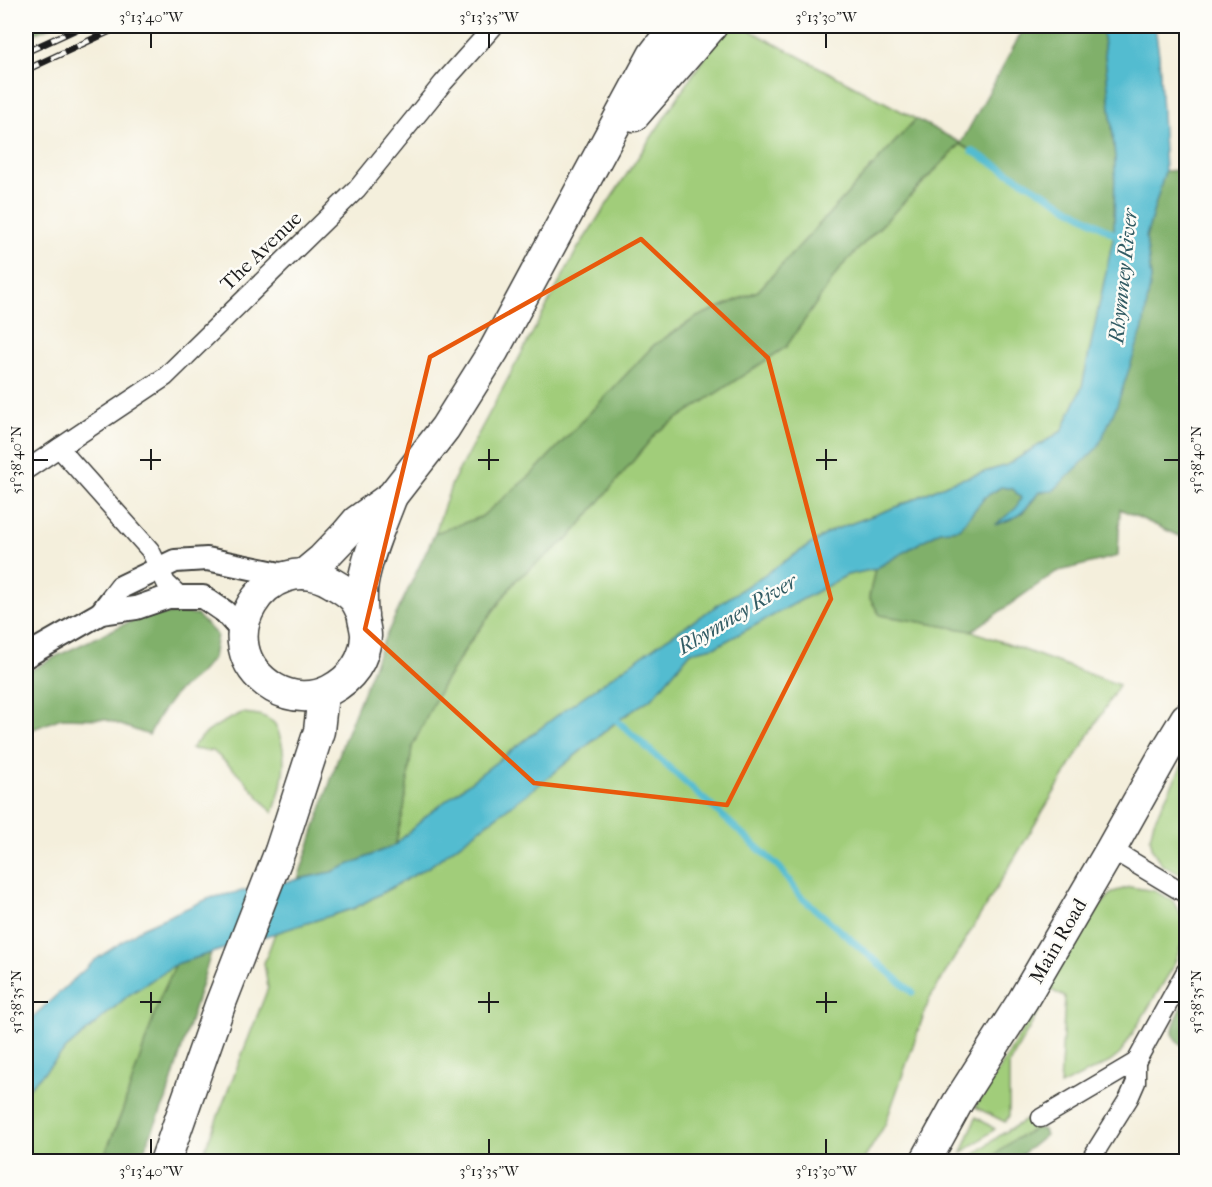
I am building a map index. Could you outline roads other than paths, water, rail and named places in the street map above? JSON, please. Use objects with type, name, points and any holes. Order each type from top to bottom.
[{"type":"main road","points":[[297,575],[322,559],[357,521],[392,496],[445,428],[494,350],[653,55],[675,26]]},
{"type":"main road","points":[[579,193],[629,122],[712,26]]},
{"type":"main road","points":[[363,615],[354,599],[323,577],[297,575],[285,577],[268,586],[255,599],[246,615],[243,632],[244,649],[251,666],[264,682],[282,693],[302,697],[323,694],[340,685],[354,672],[363,654],[366,635],[363,615],[363,584],[367,565],[392,496]]},
{"type":"main road","points":[[165,1161],[220,1005],[280,851],[319,731],[323,694]]},
{"type":"main road","name":"Main Road","points":[[925,1161],[958,1102],[1023,1000],[1186,718]]},
{"type":"street","name":"The Avenue","points":[[26,470],[165,377],[357,189],[443,83],[494,26]]},
{"type":"street","points":[[59,448],[150,550],[165,583],[181,597]]},
{"type":"street","points":[[101,613],[121,587],[175,561],[207,559],[297,575]]},
{"type":"street","points":[[26,656],[101,613],[136,608],[168,597],[203,597],[225,612],[243,632]]},
{"type":"street","points":[[1111,849],[1186,894]]},
{"type":"street","points":[[1089,1161],[1129,1098],[1136,1082],[1136,1062],[1186,971]]},
{"type":"street","points":[[1041,1118],[1136,1062]]},
{"type":"water","name":"Rhymney River","points":[[1102,26],[1155,26],[1159,55],[1165,171],[1146,237],[1151,279],[1143,328],[1117,405],[1098,447],[1053,491],[1039,492],[1025,510],[1016,517],[995,525],[1016,508],[1021,498],[1013,489],[1001,487],[985,497],[959,529],[940,531],[875,569],[847,575],[717,646],[691,652],[653,697],[617,721],[544,781],[430,866],[355,908],[176,964],[130,994],[65,1050],[26,1091],[26,1023],[95,960],[144,927],[210,898],[332,872],[395,845],[426,816],[563,711],[666,639],[831,531],[899,506],[949,483],[1007,465],[1062,431],[1082,387],[1114,234],[1115,157]]},
{"type":"waterway","name":"Rhymney River","points":[[972,151],[1114,234]]},
{"type":"waterway","points":[[612,716],[780,868],[800,896],[912,992]]},
{"type":"railway","points":[[26,52],[83,26]]},
{"type":"railway","points":[[26,70],[121,26]]}]
